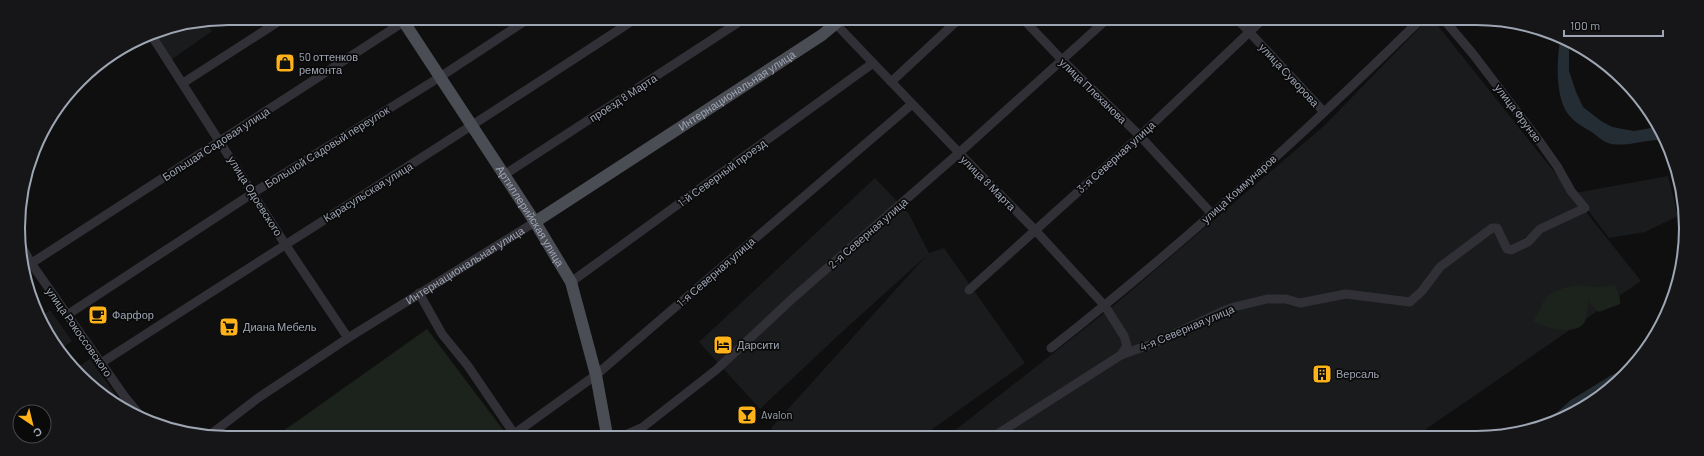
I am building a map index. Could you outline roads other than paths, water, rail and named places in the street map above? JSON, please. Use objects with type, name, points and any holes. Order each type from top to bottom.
[{"type":"main road","name":"Артиллерийская улица","points":[[408,25],[535,222],[571,282],[596,375],[606,431]]},
{"type":"main road","name":"Интернациональная улица","points":[[535,222],[822,35],[832,25]]},
{"type":"street","points":[[183,83],[273,25]]},
{"type":"street","name":"Большая Садовая улица","points":[[28,264],[220,141],[395,25]]},
{"type":"street","name":"Большой Садовый переулок","points":[[67,315],[254,193],[440,77],[519,25]]},
{"type":"street","name":"Карасульская улица","points":[[101,363],[285,244],[472,126],[626,25]]},
{"type":"street","name":"проезд 8 Марта","points":[[504,175],[734,25]]},
{"type":"street","name":"улица 8 Марта","points":[[840,25],[891,82],[1035,230],[1104,306],[1124,336],[1127,346]]},
{"type":"street","points":[[891,82],[953,25]]},
{"type":"street","name":"улица Плеханова","points":[[1029,25],[1062,60],[1140,136],[1212,214]]},
{"type":"street","name":"2-я Северная улица","points":[[634,431],[643,427],[716,370],[793,298],[959,153],[1101,25]]},
{"type":"street","name":"улица Суворова","points":[[1243,25],[1324,112]]},
{"type":"street","name":"3-я Северная улица","points":[[969,290],[1140,136],[1257,25]]},
{"type":"street","name":"улица Коммунаров","points":[[1051,348],[1104,306],[1212,214],[1324,112],[1415,25]]},
{"type":"street","name":"улица Фрунзе","points":[[1449,25],[1478,60],[1540,142],[1557,166],[1571,191],[1585,208]]},
{"type":"street","name":"улица Одоевского","points":[[154,39],[254,193],[285,244],[348,338]]},
{"type":"street","name":"1-й Северный проезд","points":[[571,282],[873,63]]},
{"type":"street","name":"1-я Северная улица","points":[[519,431],[596,375],[912,104]]},
{"type":"street","name":"4-я Северная улица","points":[[1002,431],[1121,355],[1157,342],[1221,312],[1268,300],[1286,299],[1300,303],[1346,294],[1410,302],[1422,291],[1440,267],[1492,228],[1497,228],[1507,249],[1511,250],[1528,242],[1540,229],[1585,208]]},
{"type":"street","name":"Интернациональная улица","points":[[215,431],[258,398],[348,338],[535,222]]},
{"type":"street","name":"улица Рокоссовского","points":[[29,267],[67,315],[134,408]]},
{"type":"street","points":[[419,293],[442,334],[468,366],[513,431]]},
{"type":"street","points":[[1121,355],[1127,346],[1137,349]]},
{"type":"place","name":"50 оттенков ремонта","points":[[285,63]]},
{"type":"place","name":"Фарфор","points":[[98,315]]},
{"type":"place","name":"Диана Мебель","points":[[229,327]]},
{"type":"place","name":"Дарсити","points":[[723,345]]},
{"type":"place","name":"Версаль","points":[[1322,374]]},
{"type":"place","name":"Avalon","points":[[747,415]]}]
